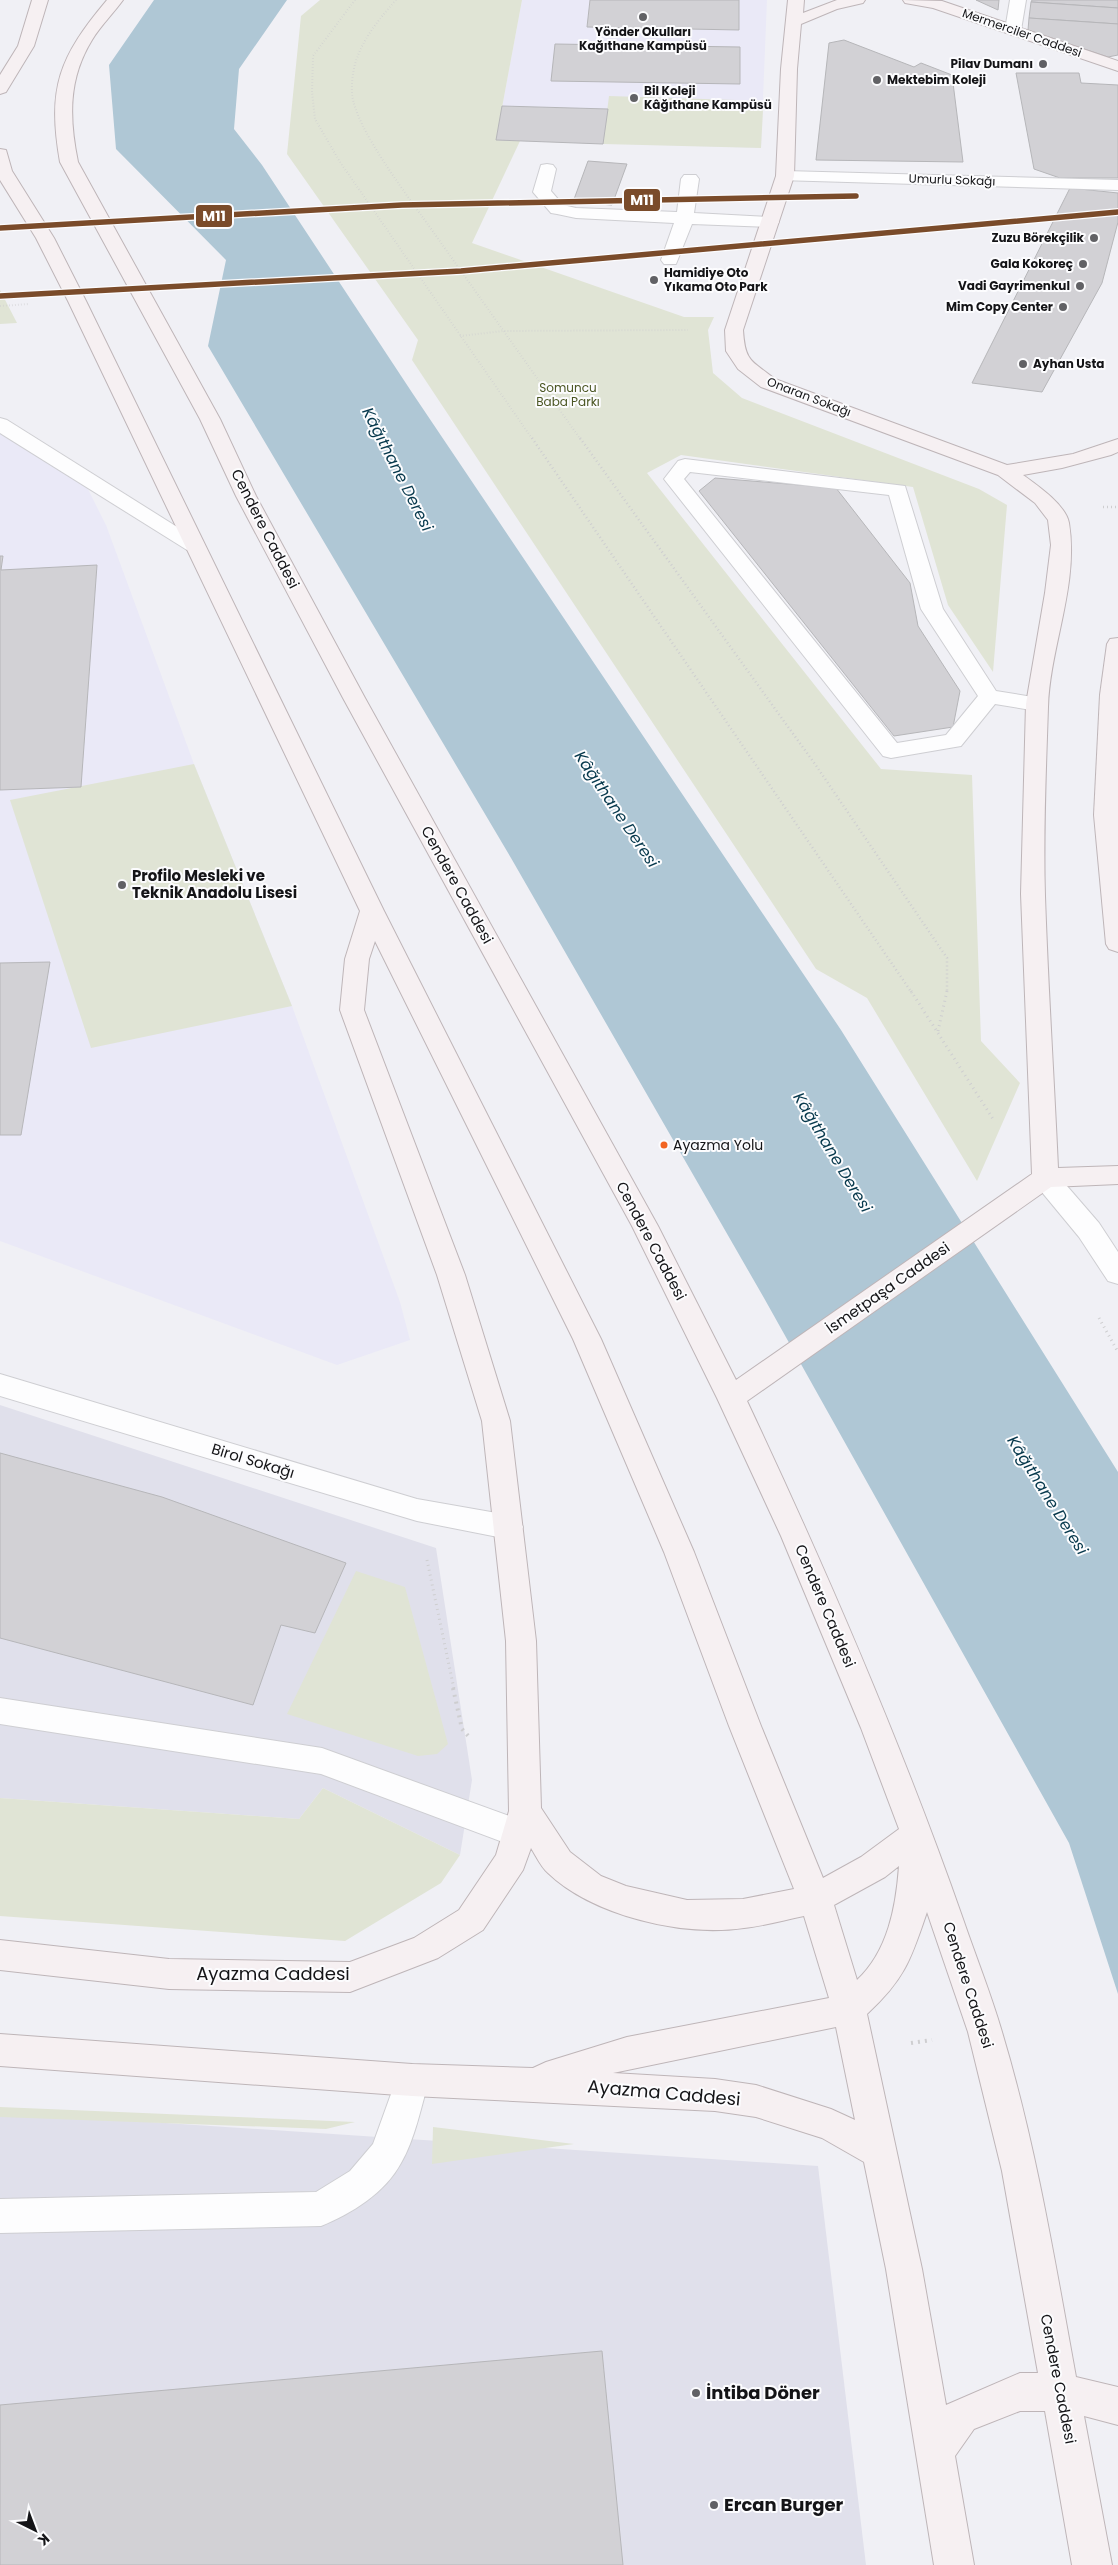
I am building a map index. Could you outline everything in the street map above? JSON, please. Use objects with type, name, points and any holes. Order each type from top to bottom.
[{"type":"main road","points":[[0,89],[26,46],[40,0]]},
{"type":"main road","name":"Cendere Caddesi","points":[[115,0],[86,35],[72,62],[64,84],[61,107],[63,133],[69,162],[210,419],[246,496],[354,698],[644,1226],[731,1398],[796,1536],[877,1728],[917,1834],[985,2032],[1020,2171],[1092,2565]]},
{"type":"main road","name":"Onaran Sokağı","points":[[796,0],[796,21],[790,69],[785,176],[734,330],[735,351],[745,365],[768,383],[1005,471]]},
{"type":"main road","points":[[796,21],[832,6],[857,0]]},
{"type":"main road","name":"Mermerciler Caddesi","points":[[911,0],[931,2],[1118,66]]},
{"type":"main road","points":[[0,154],[3,171],[45,238],[372,911],[587,1339],[679,1552],[745,1726],[815,1899],[849,2009],[904,2269],[954,2565]]},
{"type":"main road","points":[[1005,471],[1059,464],[1118,445]]},
{"type":"main road","points":[[1005,471],[1042,499],[1058,520],[1060,537],[1056,594],[1037,704],[1033,894],[1045,1178],[1118,1175]]},
{"type":"main road","points":[[1118,644],[1111,695],[1106,815],[1118,944]]},
{"type":"main road","points":[[372,911],[357,959],[352,1010],[378,1084],[451,1275],[496,1421],[521,1641],[524,1752],[522,1822],[558,1862],[589,1886],[623,1900],[687,1915],[743,1914],[815,1899],[873,1867],[917,1834]]},
{"type":"main road","name":"İsmetpaşa Caddesi","points":[[731,1398],[1045,1178]]},
{"type":"main road","name":"Ayazma Caddesi","points":[[0,1956],[169,1974],[350,1978],[426,1948],[471,1920],[511,1860],[522,1822]]},
{"type":"main road","points":[[849,2009],[878,1982],[897,1951],[914,1904],[917,1834]]},
{"type":"main road","name":"Ayazma Caddesi","points":[[528,2084],[627,2053],[742,2032],[849,2009]]},
{"type":"main road","name":"Ayazma Caddesi","points":[[0,2050],[412,2080],[637,2089],[715,2095],[756,2101],[831,2125],[880,2152]]},
{"type":"main road","points":[[934,2454],[960,2416],[1020,2392],[1061,2392],[1118,2406]]},
{"type":"street","points":[[1013,30],[1018,0]]},
{"type":"street","points":[[547,169],[542,192],[556,209],[576,213],[770,222]]},
{"type":"street","name":"Umurlu Sokağı","points":[[785,176],[1118,185]]},
{"type":"street","points":[[670,260],[685,218],[690,179]]},
{"type":"street","points":[[0,424],[194,546]]},
{"type":"street","points":[[989,696],[953,741],[891,751],[674,479],[685,465],[898,490],[932,609],[989,696],[1037,704]]},
{"type":"street","points":[[1045,1178],[1089,1230],[1118,1274]]},
{"type":"street","name":"Birol Sokağı","points":[[0,1385],[417,1510],[508,1527]]},
{"type":"street","points":[[0,1711],[322,1761],[522,1822]]},
{"type":"street","points":[[0,2216],[321,2209],[363,2183],[388,2153],[412,2080]]},
{"type":"path","points":[[355,0],[313,56],[312,92],[315,119],[340,162],[608,548],[938,1032],[995,1123]]},
{"type":"path","points":[[396,0],[373,26],[360,47],[352,94],[358,115],[394,176],[503,331],[811,759],[948,958],[948,988],[938,1032]]},
{"type":"path","points":[[460,336],[503,331],[734,330]]},
{"type":"path","points":[[417,1510],[462,1729],[477,1746],[524,1752]]},
{"type":"shaded area","name":"Bil Koleji Kâğıthane Kampüsü","points":[[522,0],[767,0],[761,148],[496,140]]},
{"type":"shaded area","name":"Profilo Mesleki ve Teknik Anadolu Lisesi","points":[[0,427],[83,479],[106,525],[194,764],[292,1006],[400,1302],[410,1340],[337,1365],[0,1241]]},
{"type":"shaded area","points":[[0,1405],[436,1548],[472,1780],[460,1855],[323,1788],[299,1819],[0,1798]]},
{"type":"shaded area","points":[[0,2112],[818,2166],[866,2565],[0,2565]]},
{"type":"green space","name":"Somuncu Baba Parkı","points":[[320,0],[522,0],[496,140],[520,141],[472,243],[684,317],[714,317],[708,330],[713,373],[742,398],[979,489],[1007,505],[993,672],[948,605],[913,487],[681,455],[647,473],[881,769],[972,775],[981,1041],[1020,1083],[977,1181],[867,998],[816,969],[412,360],[418,340],[287,154],[301,16]]},
{"type":"green space","points":[[609,96],[736,100],[736,109],[763,110],[761,148],[603,144]]},
{"type":"green space","points":[[0,290],[17,323],[0,324]]},
{"type":"green space","points":[[194,764],[292,1006],[91,1048],[10,800]]},
{"type":"green space","points":[[356,1571],[405,1587],[448,1744],[437,1754],[418,1756],[287,1714]]},
{"type":"green space","points":[[323,1788],[460,1855],[441,1883],[345,1941],[0,1916],[0,1798],[299,1819]]},
{"type":"green space","points":[[0,2107],[355,2122],[326,2129],[0,2117]]},
{"type":"green space","points":[[433,2127],[574,2144],[432,2164]]},
{"type":"water","name":"Kâğıthane Deresi","points":[[154,0],[287,0],[239,69],[234,129],[262,165],[413,394],[841,1030],[1118,1472],[1118,1994],[1069,1843],[764,1298],[511,858],[208,346],[226,260],[116,149],[109,65]]},
{"type":"building","points":[[590,0],[739,0],[739,30],[587,27]]},
{"type":"building","points":[[976,0],[999,0],[998,10]]},
{"type":"building","points":[[1032,0],[1118,0],[1118,8],[1031,2]]},
{"type":"building","points":[[1031,2],[1118,8],[1118,24],[1029,18]]},
{"type":"building","points":[[1029,18],[1118,24],[1118,55],[1108,57],[1028,30]]},
{"type":"building","points":[[844,40],[914,67],[921,63],[952,75],[963,162],[816,160],[829,43]]},
{"type":"building","points":[[555,44],[740,47],[740,84],[551,81]]},
{"type":"building","points":[[1016,73],[1079,73],[1081,83],[1118,85],[1118,178],[1060,178],[1034,169]]},
{"type":"building","points":[[502,106],[608,109],[603,144],[496,140]]},
{"type":"building","points":[[588,161],[627,164],[612,205],[573,202]]},
{"type":"building","points":[[1070,188],[1118,193],[1118,222],[1102,283],[1042,392],[972,383]]},
{"type":"building","points":[[715,478],[836,488],[910,583],[918,626],[960,691],[953,727],[894,736],[699,491]]},
{"type":"building","points":[[0,556],[3,556],[1,570],[97,565],[81,787],[0,790]]},
{"type":"building","points":[[50,962],[21,1135],[0,1135],[0,963]]},
{"type":"building","points":[[0,1453],[162,1497],[346,1563],[315,1633],[281,1625],[253,1705],[0,1638]]},
{"type":"building","points":[[602,2351],[623,2565],[0,2565],[0,2405]]},
{"type":"transit line","name":"M11","points":[[0,228],[402,205],[856,196]]},
{"type":"transit line","name":"M11","points":[[0,296],[461,271],[1118,212]]},
{"type":"place","name":"Yönder Okulları Kağıthane Kampüsü","points":[[643,17]]},
{"type":"place","name":"Pilav Dumanı","points":[[1043,64]]},
{"type":"place","name":"Mektebim Koleji","points":[[877,80]]},
{"type":"place","name":"Bil Koleji Kâğıthane Kampüsü","points":[[634,98]]},
{"type":"place","name":"Zuzu Börekçilik","points":[[1094,238]]},
{"type":"place","name":"Gala Kokoreç","points":[[1083,264]]},
{"type":"place","name":"Hamidiye Oto Yıkama Oto Park","points":[[654,280]]},
{"type":"place","name":"Vadi Gayrimenkul","points":[[1080,286]]},
{"type":"place","name":"Mim Copy Center","points":[[1063,307]]},
{"type":"place","name":"Ayhan Usta","points":[[1023,364]]},
{"type":"place","name":"Profilo Mesleki ve Teknik Anadolu Lisesi","points":[[122,885]]},
{"type":"place","name":"Ayazma Yolu","points":[[664,1145]]},
{"type":"place","name":"İntiba Döner","points":[[696,2393]]},
{"type":"place","name":"Ercan Burger","points":[[714,2505]]}]
